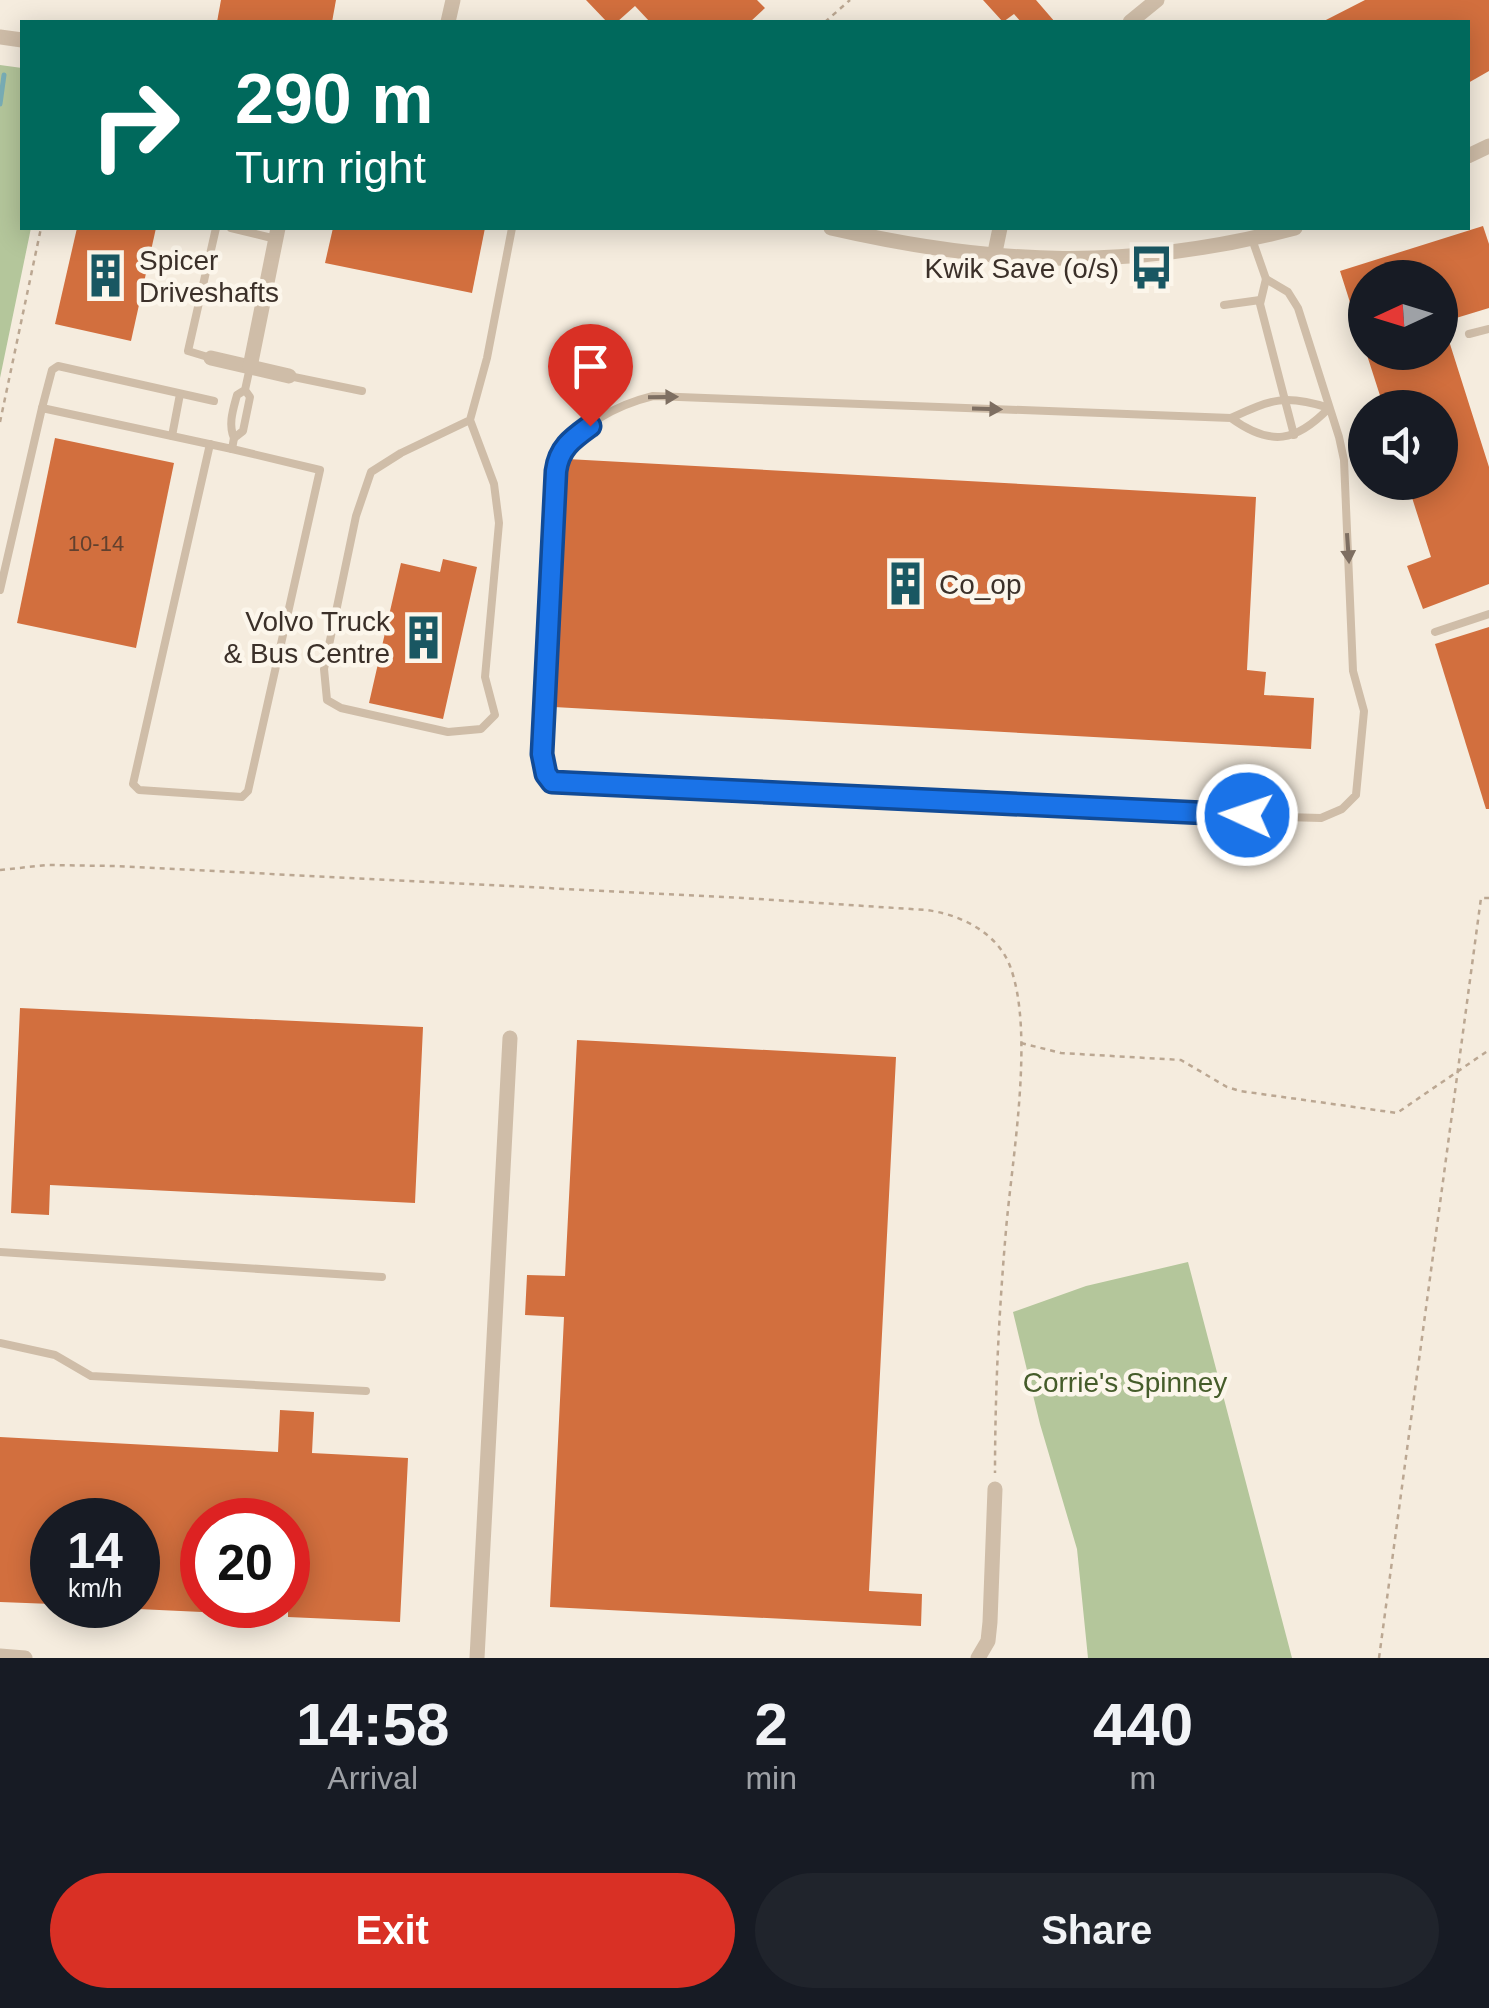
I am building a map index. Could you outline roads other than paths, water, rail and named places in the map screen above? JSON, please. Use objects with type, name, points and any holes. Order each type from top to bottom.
[{"type":"street","points":[[1132,20],[1157,0]]},
{"type":"street","points":[[840,230],[994,258],[1103,260],[1226,246],[1288,230]]},
{"type":"street","points":[[994,258],[1000,230]]},
{"type":"street","points":[[250,367],[277,233]]},
{"type":"street","points":[[211,358],[290,376]]},
{"type":"street","points":[[477,1658],[510,1038]]},
{"type":"street","points":[[978,1658],[988,1640],[990,1622],[995,1489]]},
{"type":"street","points":[[0,1656],[25,1658]]},
{"type":"lane","points":[[211,358],[188,351],[216,230]]},
{"type":"lane","points":[[249,230],[277,233]]},
{"type":"lane","points":[[470,420],[401,452],[371,472],[356,516],[324,670],[327,700],[341,708],[448,732],[481,730],[495,716],[484,677],[499,523],[494,484],[470,420],[487,358],[512,230]]},
{"type":"lane","points":[[1252,239],[1266,279],[1260,300],[1294,435]]},
{"type":"lane","points":[[1266,279],[1288,292],[1298,308],[1323,384],[1344,460],[1352,659],[1364,711],[1356,794],[1342,810],[1321,818],[1285,817],[552,782],[546,774],[542,754],[558,456],[568,442],[611,410],[653,396],[1231,418],[1285,398],[1329,408]]},
{"type":"lane","points":[[1224,305],[1260,300]]},
{"type":"lane","points":[[1469,334],[1489,330]]},
{"type":"lane","points":[[0,590],[52,370],[58,366],[214,401]]},
{"type":"lane","points":[[232,449],[234,438],[243,431],[250,397],[246,390],[250,367]]},
{"type":"lane","points":[[290,376],[362,392]]},
{"type":"lane","points":[[172,436],[180,394]]},
{"type":"lane","points":[[42,408],[210,444],[320,470],[248,791],[242,797],[140,790],[133,784],[210,444]]},
{"type":"lane","points":[[1231,418],[1260,436],[1294,435],[1308,430],[1329,408]]},
{"type":"lane","points":[[1436,632],[1489,614]]},
{"type":"lane","points":[[0,1252],[382,1277]]},
{"type":"lane","points":[[0,1343],[54,1354],[91,1376],[366,1390]]},
{"type":"waterway","points":[[0,104],[4,75]]},
{"type":"place","name":"Kwik Save (o/s)","points":[[1152,268]]},
{"type":"place","name":"Spicer Driveshafts","points":[[106,276]]},
{"type":"place","name":"Co_op","points":[[906,584]]},
{"type":"place","name":"Volvo Truck & Bus Centre","points":[[423,637]]},
{"type":"park label","name":"Corrie's Spinney","points":[[1125,1382]]}]
